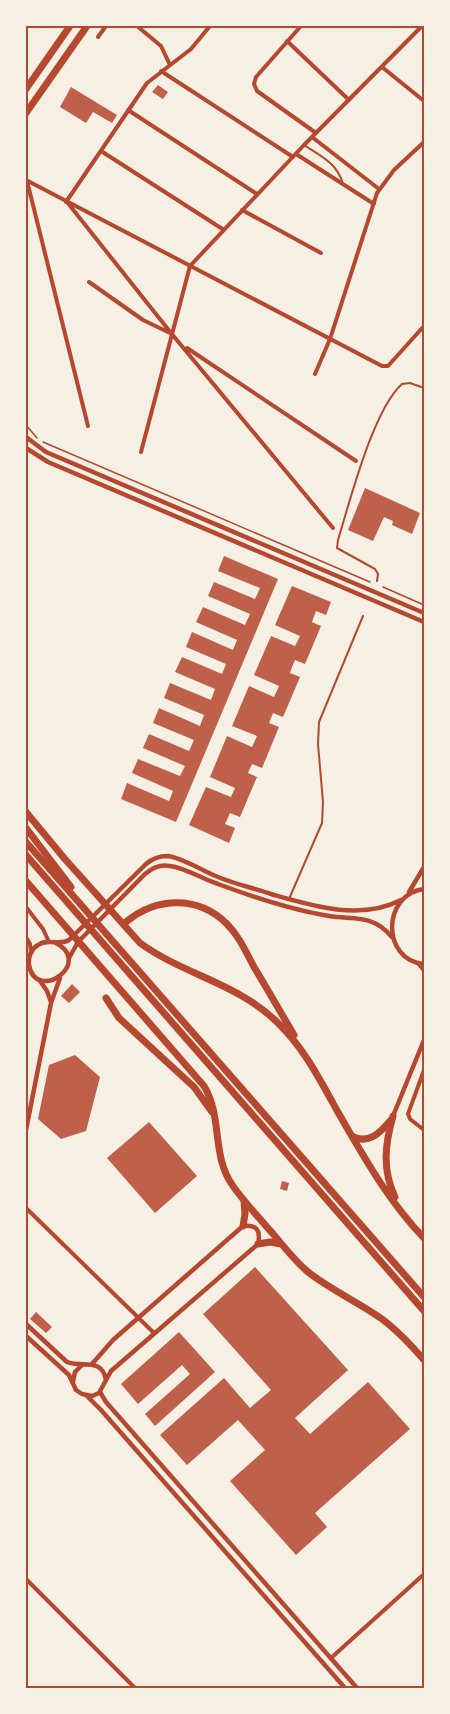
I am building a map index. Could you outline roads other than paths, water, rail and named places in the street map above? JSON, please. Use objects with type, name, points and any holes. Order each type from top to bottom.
[{"type":"highway","points":[[26,89],[70,26]]},
{"type":"highway","points":[[26,114],[87,26]]},
{"type":"highway","points":[[26,812],[133,936],[154,952],[224,985],[257,1004],[279,1024],[306,1056]]},
{"type":"highway","points":[[26,828],[82,905]]},
{"type":"highway","points":[[26,842],[424,1297]]},
{"type":"highway","points":[[26,855],[424,1311]]},
{"type":"highway","points":[[26,881],[201,1082],[209,1096],[215,1116],[221,1165],[244,1201],[308,1271],[391,1326],[424,1360]]},
{"type":"highway","points":[[126,922],[147,908],[168,902],[182,902],[198,905],[217,915],[237,936],[372,1170],[424,1238]]},
{"type":"highway","points":[[106,998],[119,1017],[194,1087],[215,1116]]},
{"type":"highway","points":[[346,1127],[353,1137],[367,1139],[377,1135],[393,1116]]},
{"type":"highway","points":[[393,1116],[386,1144],[386,1167],[393,1194],[402,1210]]},
{"type":"highway","points":[[243,1226],[244,1201]]},
{"type":"highway","points":[[258,1244],[270,1242],[281,1244]]},
{"type":"street","points":[[98,37],[106,26]]},
{"type":"street","points":[[137,26],[161,45],[170,65]]},
{"type":"street","points":[[66,202],[149,81],[194,47],[210,26]]},
{"type":"street","points":[[301,26],[256,76],[254,84],[258,91],[379,189]]},
{"type":"street","points":[[141,453],[190,266],[294,155],[422,26]]},
{"type":"street","points":[[287,41],[349,100]]},
{"type":"street","points":[[382,67],[424,101]]},
{"type":"street","points":[[161,71],[374,204]]},
{"type":"street","points":[[128,110],[257,194]]},
{"type":"street","points":[[315,374],[330,339],[360,241],[379,189],[394,170],[424,142]]},
{"type":"street","points":[[101,151],[224,230]]},
{"type":"street","points":[[26,181],[375,363],[387,367],[424,326]]},
{"type":"street","points":[[26,181],[88,426]]},
{"type":"street","points":[[66,202],[333,528]]},
{"type":"street","points":[[242,210],[321,253]]},
{"type":"street","points":[[82,223],[88,213]]},
{"type":"street","points":[[89,282],[149,323],[171,333]]},
{"type":"street","points":[[183,346],[356,461]]},
{"type":"street","points":[[26,437],[46,452],[424,614]]},
{"type":"street","points":[[26,448],[48,462],[424,622]]},
{"type":"street","points":[[30,954],[37,945],[65,942],[71,939],[146,864],[159,857],[174,858],[219,878],[315,906],[347,910],[377,908],[401,900]]},
{"type":"street","points":[[26,1130],[51,1003],[65,972],[68,959],[78,942],[145,874],[154,868],[165,865],[177,868],[230,889],[300,909],[330,916],[370,920],[381,926],[392,937],[403,954],[418,963],[424,970]]},
{"type":"street","points":[[392,937],[392,919],[401,900],[424,867]]},
{"type":"street","points":[[407,894],[424,889]]},
{"type":"street","points":[[26,907],[51,942],[64,949],[68,959]]},
{"type":"street","points":[[26,937],[30,944],[30,969],[47,991],[51,1003]]},
{"type":"street","points":[[418,963],[424,964]]},
{"type":"street","points":[[39,979],[50,981],[61,977]]},
{"type":"street","points":[[393,1116],[424,1041]]},
{"type":"street","points":[[424,1070],[408,1116],[424,1130]]},
{"type":"street","points":[[26,1208],[154,1333]]},
{"type":"street","points":[[87,1396],[100,1392],[111,1371],[258,1244],[258,1229],[253,1226],[243,1226],[111,1342],[92,1364]]},
{"type":"street","points":[[26,1324],[63,1359],[72,1364],[92,1364],[102,1369],[106,1380]]},
{"type":"street","points":[[26,1336],[65,1372],[76,1390],[87,1396],[101,1410],[345,1689]]},
{"type":"street","points":[[73,1382],[75,1372],[83,1365]]},
{"type":"street","points":[[100,1392],[106,1402],[357,1689]]},
{"type":"street","points":[[331,1659],[423,1575]]},
{"type":"street","points":[[26,1579],[135,1689]]},
{"type":"lane","points":[[304,145],[335,166],[344,186]]},
{"type":"lane","points":[[377,581],[378,574],[375,569],[338,548],[338,540],[360,465],[391,397],[399,387],[406,383],[424,388]]},
{"type":"lane","points":[[289,899],[322,823],[319,722],[363,615]]}]
